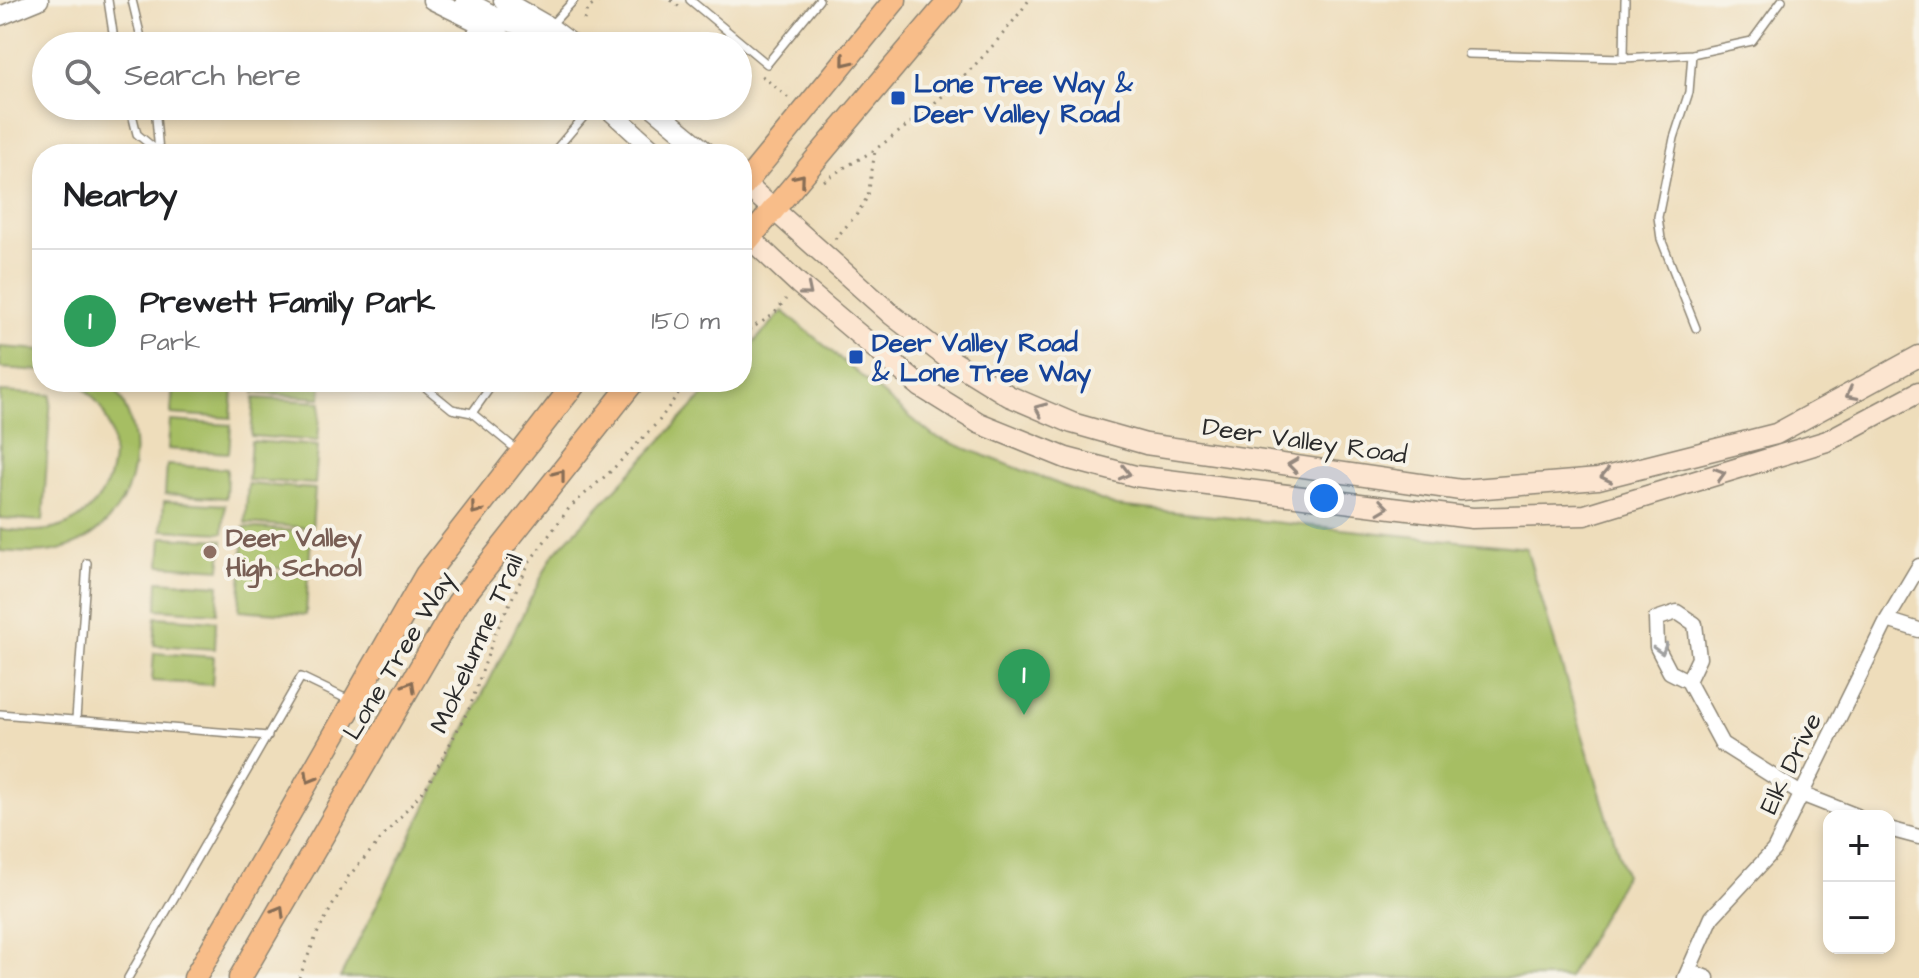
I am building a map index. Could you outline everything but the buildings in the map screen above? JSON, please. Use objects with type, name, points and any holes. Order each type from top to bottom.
[{"type":"main road","points":[[752,173],[895,0]]},
{"type":"main road","points":[[752,232],[774,210],[950,0]]},
{"type":"main road","name":"Deer Valley Road","points":[[752,192],[895,318],[946,357],[1009,396],[1072,423],[1146,444],[1461,490],[1598,479],[1776,434],[1919,356]]},
{"type":"main road","points":[[752,245],[921,387],[979,423],[1039,449],[1135,476],[1472,518],[1585,515],[1827,441],[1919,392]]},
{"type":"main road","name":"Lone Tree Way","points":[[195,978],[426,575],[568,392]]},
{"type":"main road","name":"Lone Tree Way","points":[[240,978],[458,603],[625,392]]},
{"type":"street","points":[[0,16],[39,0]]},
{"type":"street","points":[[432,0],[492,32]]},
{"type":"street","points":[[465,0],[515,25],[535,29],[550,27]]},
{"type":"street","points":[[503,0],[557,32]]},
{"type":"street","points":[[620,120],[647,144]]},
{"type":"street","points":[[668,120],[697,144]]},
{"type":"street","name":"Elk Drive","points":[[1687,974],[1712,917],[1774,850],[1887,620],[1919,566]]},
{"type":"street","points":[[1688,681],[1699,658],[1695,624],[1677,612],[1656,619],[1657,647],[1670,672],[1688,681],[1722,744],[1801,794],[1842,810]]},
{"type":"street","points":[[1887,620],[1919,630]]},
{"type":"street","points":[[1895,831],[1919,837]]},
{"type":"street","points":[[1687,974],[1707,978]]},
{"type":"lane","points":[[108,0],[113,32]]},
{"type":"lane","points":[[132,0],[140,32]]},
{"type":"lane","points":[[550,27],[574,0]]},
{"type":"lane","points":[[690,0],[728,32]]},
{"type":"lane","points":[[752,52],[767,64],[819,0]]},
{"type":"lane","points":[[1624,58],[1625,0]]},
{"type":"lane","points":[[1468,54],[1624,58],[1692,54],[1752,41],[1781,0]]},
{"type":"lane","points":[[472,32],[477,22]]},
{"type":"lane","points":[[1692,54],[1689,92],[1674,138],[1658,217],[1661,239],[1696,328]]},
{"type":"lane","points":[[134,120],[137,134],[149,144]]},
{"type":"lane","points":[[156,120],[158,144]]},
{"type":"lane","points":[[561,144],[581,120]]},
{"type":"lane","points":[[431,392],[452,409],[472,413],[519,452]]},
{"type":"lane","points":[[472,413],[487,392]]},
{"type":"lane","points":[[76,719],[87,563]]},
{"type":"lane","points":[[128,978],[301,677],[353,702]]},
{"type":"lane","points":[[0,714],[268,736]]},
{"type":"path","points":[[584,20],[587,9],[601,0]]},
{"type":"path","points":[[818,187],[937,102],[1002,38],[1029,0]]},
{"type":"path","points":[[757,71],[790,99]]},
{"type":"path","points":[[822,254],[857,214],[868,196],[875,149]]},
{"type":"path","points":[[752,328],[773,315],[799,284]]},
{"type":"path","name":"Mokelumne Trail","points":[[299,978],[317,934],[348,877],[427,786],[470,707],[495,634],[530,561],[570,507],[610,472],[659,421],[679,392]]},
{"type":"green space","points":[[783,311],[933,436],[1116,506],[1526,548],[1625,875],[1568,978],[340,978],[552,556],[707,392],[752,392],[752,344]]},
{"type":"green space","points":[[0,347],[32,349],[32,370],[0,368]]},
{"type":"green space","points":[[0,392],[51,395],[43,521],[0,518]]},
{"type":"green space","points":[[87,392],[116,392],[124,404],[132,428],[134,453],[131,478],[122,501],[107,522],[87,538],[62,549],[39,553],[0,551],[0,529],[43,531],[60,527],[87,512],[101,495],[110,476],[113,455],[111,434],[104,414]]},
{"type":"green space","points":[[173,392],[233,392],[231,418],[171,414]]},
{"type":"green space","points":[[254,392],[321,392],[321,398]]},
{"type":"green space","points":[[254,398],[321,402],[318,441],[251,436]]},
{"type":"green space","points":[[170,421],[231,425],[229,453],[168,449]]},
{"type":"green space","points":[[251,441],[318,446],[315,484],[248,480]]},
{"type":"green space","points":[[167,465],[227,469],[226,498],[165,494]]},
{"type":"green space","points":[[248,484],[315,489],[312,528],[245,523]]},
{"type":"green space","points":[[164,501],[225,505],[223,533],[162,530]]},
{"type":"green space","points":[[244,527],[311,532],[309,570],[242,566]]},
{"type":"green space","points":[[162,537],[223,540],[220,569],[160,565]]},
{"type":"green space","points":[[242,571],[308,576],[306,615],[239,610]]},
{"type":"green space","points":[[158,581],[219,585],[217,613],[157,609]]},
{"type":"green space","points":[[156,617],[216,621],[215,649],[154,645]]},
{"type":"green space","points":[[154,653],[214,657],[212,685],[152,681]]},
{"type":"place","name":"Lone Tree Way & Deer Valley Road","points":[[898,98]]},
{"type":"place","name":"Deer Valley Road & Lone Tree Way","points":[[856,357]]},
{"type":"place","name":"Deer Valley High School","points":[[210,552]]},
{"type":"place","name":"Prewett Family Park","points":[[1024,715]]}]
